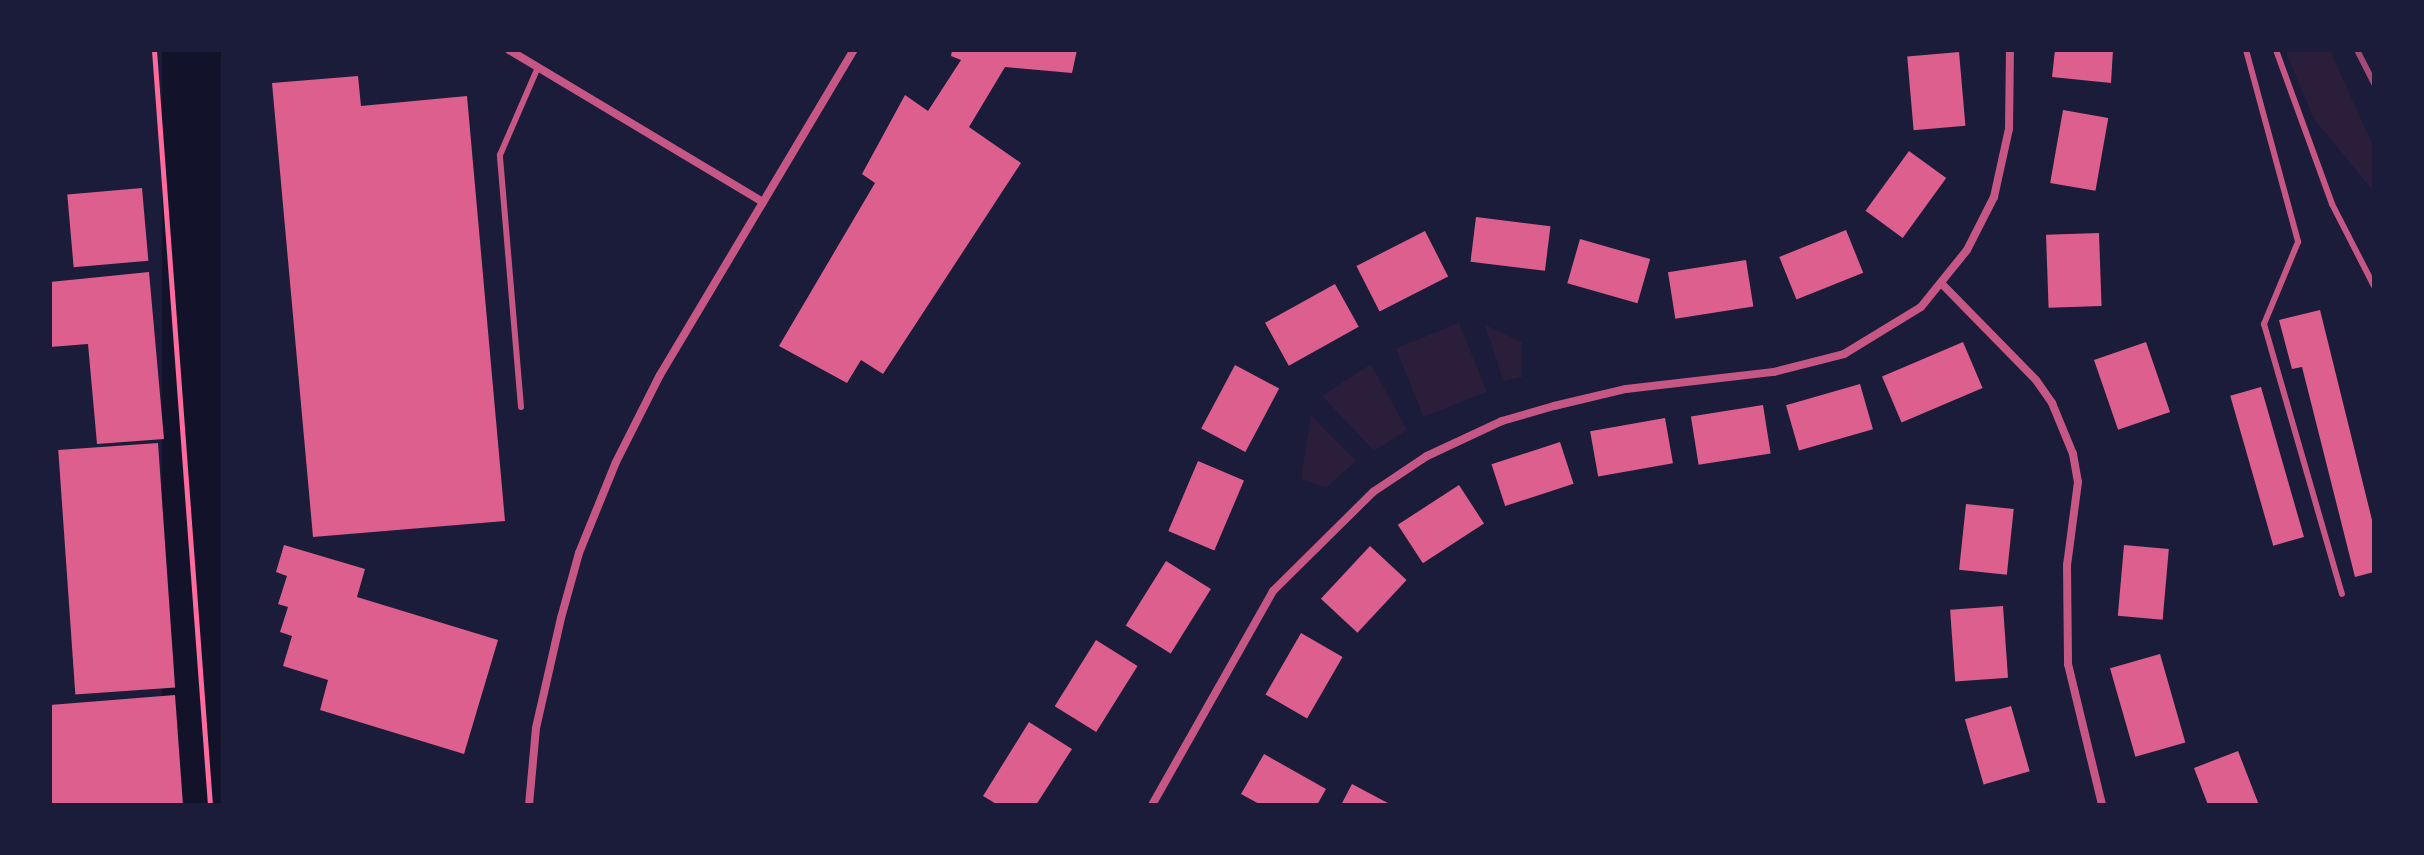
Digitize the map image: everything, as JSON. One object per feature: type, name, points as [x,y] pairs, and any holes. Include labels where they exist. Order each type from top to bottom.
[{"type":"street","points":[[509,50],[763,202]]},
{"type":"street","points":[[529,805],[536,728],[579,553],[616,462],[660,375],[854,50]]},
{"type":"street","points":[[1152,805],[1273,591],[1327,533],[1384,484],[1469,436],[1554,406],[1626,389],[1774,372],[1844,354],[1900,323],[1942,284],[1981,225],[2003,165],[2010,50]]},
{"type":"street","points":[[1942,284],[2036,380],[2052,403],[2073,454],[2078,482],[2067,565],[2068,664],[2102,805]]},
{"type":"lane","points":[[2246,50],[2298,242],[2264,324],[2342,594]]},
{"type":"lane","points":[[2276,50],[2332,204],[2374,286]]},
{"type":"lane","points":[[521,407],[500,155],[538,67]]},
{"type":"path","points":[[154,50],[210,805]]},
{"type":"shaded area","points":[[162,50],[221,50],[221,805],[162,805]]},
{"type":"shaded area","points":[[2285,50],[2330,50],[2374,148],[2374,192],[2314,119]]},
{"type":"shaded area","points":[[1459,323],[1487,392],[1424,417],[1396,348]]},
{"type":"shaded area","points":[[1485,325],[1522,342],[1522,377],[1503,381]]},
{"type":"shaded area","points":[[1371,364],[1407,430],[1374,451],[1322,396]]},
{"type":"shaded area","points":[[1311,415],[1356,461],[1326,488],[1301,479]]},
{"type":"building","points":[[952,50],[1077,50],[1072,73],[1005,67],[969,127],[1021,163],[883,374],[861,360],[847,383],[779,346],[875,183],[862,174],[905,95],[928,111],[961,60],[951,56]]},
{"type":"building","points":[[2055,50],[2113,50],[2111,83],[2052,77]]},
{"type":"building","points":[[1959,52],[1965,126],[1914,130],[1907,57]]},
{"type":"building","points":[[358,76],[361,106],[467,96],[505,521],[313,537],[272,83]]},
{"type":"building","points":[[2063,110],[2108,118],[2095,191],[2050,183]]},
{"type":"building","points":[[1909,151],[1946,178],[1903,238],[1866,211]]},
{"type":"building","points":[[142,188],[148,261],[74,267],[67,195]]},
{"type":"building","points":[[1476,217],[1550,226],[1545,271],[1471,262]]},
{"type":"building","points":[[1846,230],[1863,273],[1796,300],[1779,257]]},
{"type":"building","points":[[1425,231],[1448,276],[1380,311],[1356,266]]},
{"type":"building","points":[[2099,233],[2102,306],[2049,308],[2046,235]]},
{"type":"building","points":[[1580,239],[1650,259],[1637,303],[1567,283]]},
{"type":"building","points":[[1746,260],[1753,306],[1675,319],[1668,272]]},
{"type":"building","points":[[149,272],[164,439],[97,444],[88,344],[50,347],[50,282]]},
{"type":"building","points":[[1335,284],[1359,327],[1289,366],[1265,323]]},
{"type":"building","points":[[2320,310],[2374,528],[2374,572],[2355,577],[2302,367],[2292,369],[2279,320]]},
{"type":"building","points":[[1963,342],[1983,388],[1902,422],[1882,376]]},
{"type":"building","points":[[2146,342],[2170,412],[2118,430],[2094,360]]},
{"type":"building","points":[[1235,365],[1279,388],[1245,452],[1201,429]]},
{"type":"building","points":[[1860,384],[1873,429],[1799,450],[1786,405]]},
{"type":"building","points":[[2261,387],[2304,537],[2273,546],[2230,396]]},
{"type":"building","points":[[1763,405],[1771,453],[1699,465],[1691,416]]},
{"type":"building","points":[[1665,418],[1673,463],[1598,476],[1590,431]]},
{"type":"building","points":[[1560,442],[1574,484],[1505,506],[1492,464]]},
{"type":"building","points":[[158,443],[175,687],[75,694],[58,450]]},
{"type":"building","points":[[1198,461],[1244,481],[1214,550],[1168,531]]},
{"type":"building","points":[[1459,485],[1484,524],[1423,563],[1398,525]]},
{"type":"building","points":[[1966,504],[2014,509],[2007,575],[1959,570]]},
{"type":"building","points":[[284,545],[365,569],[357,597],[498,640],[464,754],[320,710],[328,680],[283,666],[292,636],[280,632],[288,607],[278,604],[287,576],[276,572]]},
{"type":"building","points":[[2124,545],[2169,549],[2163,620],[2118,616]]},
{"type":"building","points":[[1370,546],[1407,580],[1357,633],[1321,599]]},
{"type":"building","points":[[1166,561],[1211,589],[1171,654],[1126,625]]},
{"type":"building","points":[[2003,606],[2008,678],[1955,682],[1950,610]]},
{"type":"building","points":[[1301,633],[1343,657],[1307,718],[1266,694]]},
{"type":"building","points":[[1096,640],[1138,666],[1096,732],[1055,706]]},
{"type":"building","points":[[2160,654],[2185,742],[2135,757],[2110,668]]},
{"type":"building","points":[[175,695],[183,805],[50,805],[50,705]]},
{"type":"building","points":[[2011,706],[2030,771],[1984,785],[1965,719]]},
{"type":"building","points":[[1029,722],[1072,749],[1036,805],[998,805],[983,796]]},
{"type":"building","points":[[2238,751],[2259,805],[2208,805],[2194,768]]},
{"type":"building","points":[[1264,754],[1326,789],[1317,805],[1261,805],[1241,794]]},
{"type":"building","points":[[1352,784],[1384,801],[1392,805],[1341,805]]},
{"type":"railway","points":[[2357,50],[2374,84]]}]
